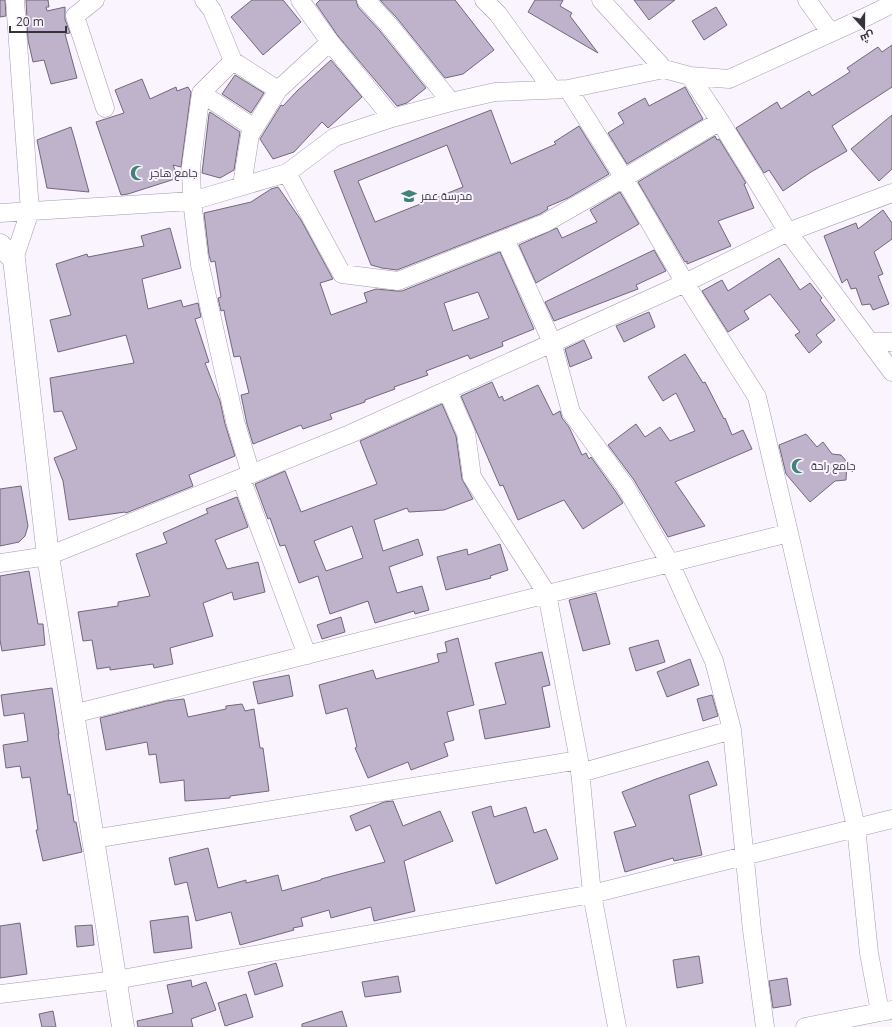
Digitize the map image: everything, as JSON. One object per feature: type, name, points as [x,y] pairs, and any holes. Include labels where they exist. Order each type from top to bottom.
[{"type":"street","points":[[15,0],[30,212],[7,252],[48,556],[123,1027]]},
{"type":"street","points":[[94,0],[75,16],[105,108]]},
{"type":"street","points":[[204,0],[212,10],[233,61],[278,90]]},
{"type":"street","points":[[300,0],[330,42],[392,118]]},
{"type":"street","points":[[366,0],[388,24],[451,102]]},
{"type":"street","points":[[484,0],[498,14],[560,89],[624,178],[685,283],[757,397],[856,827],[869,953],[886,1011],[805,1027]]},
{"type":"street","points":[[601,0],[664,69]]},
{"type":"street","points":[[807,0],[830,32]]},
{"type":"street","points":[[0,213],[192,202],[242,185],[287,173],[335,138],[392,118],[495,92],[560,89],[664,69],[690,76],[729,79],[892,4]]},
{"type":"street","points":[[242,185],[250,135],[254,128],[278,90],[330,42]]},
{"type":"street","points":[[233,61],[201,94],[191,166],[192,202],[200,265],[246,476],[307,655]]},
{"type":"street","points":[[690,76],[720,121],[788,232],[892,372]]},
{"type":"street","points":[[201,94],[254,128]]},
{"type":"street","points":[[287,173],[342,274],[398,281],[545,223],[720,121]]},
{"type":"street","points":[[0,564],[48,556],[350,434],[685,283],[788,232],[892,193]]},
{"type":"street","points":[[505,239],[552,342],[571,412],[625,486],[670,564],[714,661],[732,730],[744,856],[765,1027]]},
{"type":"street","points":[[870,342],[892,342]]},
{"type":"street","points":[[447,390],[466,433],[472,477],[547,594],[579,766],[592,894],[617,1027]]},
{"type":"street","points":[[73,714],[789,533]]},
{"type":"street","points":[[93,839],[579,766],[732,730]]},
{"type":"street","points":[[0,994],[116,980],[592,894],[892,819]]},
{"type":"building","points":[[0,0],[5,0],[6,16],[0,17]]},
{"type":"building","points":[[26,0],[48,0],[49,7],[46,7],[47,11],[65,7],[65,19],[70,33],[65,34],[77,78],[51,84],[44,60],[33,62],[28,40]]},
{"type":"building","points":[[252,0],[283,0],[301,22],[263,55],[231,17]]},
{"type":"building","points":[[320,0],[356,0],[358,7],[380,31],[426,88],[407,103],[397,106],[338,36],[316,4]]},
{"type":"building","points":[[380,0],[455,0],[494,50],[463,74],[445,78],[396,17]]},
{"type":"building","points":[[535,0],[563,0],[560,6],[572,13],[570,16],[598,53],[528,12]]},
{"type":"building","points":[[634,0],[675,0],[649,20]]},
{"type":"building","points":[[716,7],[727,25],[704,40],[692,21]]},
{"type":"building","points":[[892,45],[892,87],[832,126],[847,151],[811,172],[783,191],[769,170],[764,173],[736,128],[777,102],[781,109],[809,91],[812,96],[850,72],[847,68],[878,47],[882,52]]},
{"type":"building","points":[[331,60],[362,97],[328,128],[322,122],[294,152],[273,159],[260,139],[281,105],[283,106]]},
{"type":"building","points":[[235,75],[264,93],[251,113],[222,94]]},
{"type":"building","points":[[142,79],[150,99],[176,87],[177,91],[188,87],[191,92],[181,167],[173,165],[178,178],[121,195],[96,122],[124,113],[115,90]]},
{"type":"building","points":[[685,87],[703,119],[627,164],[608,133],[624,123],[618,113],[645,98],[649,106]]},
{"type":"building","points":[[491,110],[511,164],[556,144],[554,142],[579,126],[609,174],[568,198],[547,207],[548,209],[540,214],[397,270],[371,265],[334,171]],"holes":[[[447,145],[463,187],[375,222],[358,181]]]},
{"type":"building","points":[[210,112],[240,132],[234,170],[220,178],[202,173]]},
{"type":"building","points":[[892,115],[892,169],[879,181],[851,149]]},
{"type":"building","points":[[71,127],[89,192],[47,188],[37,140]]},
{"type":"building","points":[[715,136],[717,140],[719,139],[746,183],[744,184],[754,208],[718,221],[731,246],[687,264],[687,261],[685,262],[638,182]]},
{"type":"building","points":[[278,187],[301,220],[333,279],[320,283],[331,315],[367,302],[364,293],[376,289],[402,291],[500,252],[534,329],[502,342],[503,346],[470,359],[468,355],[426,371],[428,375],[394,387],[395,389],[365,400],[365,402],[330,414],[332,419],[303,429],[301,425],[253,444],[241,395],[249,393],[240,356],[234,357],[224,310],[221,311],[218,298],[221,297],[215,261],[211,262],[209,255],[204,213],[251,202],[271,189]],"holes":[[[478,292],[489,318],[453,331],[444,303]]]},
{"type":"building","points":[[620,192],[639,224],[536,283],[519,245],[557,228],[562,238],[597,222],[590,210]]},
{"type":"building","points":[[883,210],[892,223],[892,239],[874,252],[883,274],[878,276],[889,304],[873,310],[870,304],[862,305],[856,288],[851,289],[847,279],[842,283],[824,236],[856,223],[858,229]]},
{"type":"building","points":[[170,228],[181,268],[142,279],[148,309],[181,300],[183,307],[198,303],[201,317],[195,319],[209,362],[205,363],[220,401],[225,424],[235,456],[189,475],[193,486],[126,513],[69,520],[63,481],[54,458],[77,449],[62,411],[54,412],[50,378],[134,363],[126,335],[58,352],[50,320],[71,315],[56,264],[87,254],[88,257],[144,246],[141,236]]},
{"type":"building","points":[[654,250],[666,271],[636,285],[638,289],[554,321],[545,302]]},
{"type":"building","points":[[779,258],[800,290],[810,283],[822,298],[820,300],[835,320],[816,335],[822,342],[809,353],[795,335],[800,332],[770,294],[744,311],[749,319],[728,332],[702,291],[722,280],[728,291]]},
{"type":"building","points":[[649,312],[655,327],[624,342],[616,326]]},
{"type":"building","points":[[584,340],[592,358],[570,367],[565,349]]},
{"type":"building","points":[[685,354],[703,383],[705,382],[724,419],[725,418],[732,435],[743,430],[752,449],[675,482],[705,526],[668,537],[634,480],[608,445],[636,424],[645,437],[660,427],[670,441],[695,431],[676,393],[663,401],[648,377]]},
{"type":"building","points":[[492,382],[499,398],[502,396],[504,401],[538,385],[553,415],[560,411],[562,418],[569,427],[582,455],[586,453],[589,459],[591,457],[623,503],[583,529],[564,500],[518,520],[503,485],[500,486],[461,396]]},
{"type":"building","points":[[442,404],[456,436],[462,479],[473,499],[444,510],[409,512],[407,508],[374,520],[383,551],[418,539],[423,555],[389,567],[397,593],[422,586],[429,610],[415,614],[414,611],[375,623],[368,601],[330,614],[318,576],[299,583],[285,545],[280,546],[255,484],[285,471],[301,512],[377,484],[360,441]],"holes":[[[352,526],[363,558],[326,571],[314,541]]]},
{"type":"building","points":[[806,434],[817,447],[823,442],[832,454],[841,455],[847,462],[846,480],[835,481],[810,502],[786,474],[779,445]]},
{"type":"building","points":[[21,486],[28,526],[25,536],[19,542],[0,546],[0,489]]},
{"type":"building","points":[[237,497],[248,527],[215,540],[227,569],[258,562],[265,592],[234,600],[232,592],[203,603],[213,636],[170,648],[173,664],[154,668],[153,664],[110,670],[110,667],[97,669],[92,640],[83,641],[78,612],[118,606],[118,602],[150,596],[136,554],[167,543],[163,533],[208,513],[206,509]]},
{"type":"building","points":[[500,544],[508,570],[490,576],[491,578],[446,590],[437,557],[467,549],[468,555]]},
{"type":"building","points":[[29,571],[38,624],[43,624],[45,645],[2,651],[0,640],[0,576]]},
{"type":"building","points":[[596,593],[610,644],[583,651],[569,600]]},
{"type":"building","points":[[341,617],[345,632],[322,639],[317,625]]},
{"type":"building","points":[[458,638],[474,705],[447,712],[454,740],[444,743],[448,756],[411,770],[408,762],[368,778],[355,748],[357,747],[347,708],[326,714],[319,685],[373,670],[376,679],[439,662],[437,654],[447,652],[445,642]]},
{"type":"building","points":[[658,640],[665,662],[636,671],[629,648]]},
{"type":"building","points":[[542,652],[550,685],[542,687],[550,727],[485,739],[479,710],[506,704],[495,663]]},
{"type":"building","points":[[690,659],[699,685],[667,697],[657,672]]},
{"type":"building","points":[[289,675],[293,696],[258,704],[253,682]]},
{"type":"building","points":[[52,688],[68,795],[70,794],[74,822],[76,822],[82,852],[43,861],[36,830],[38,830],[30,777],[22,778],[20,766],[6,768],[3,745],[28,741],[24,713],[4,716],[1,695]]},
{"type":"building","points":[[712,695],[718,716],[703,721],[697,699]]},
{"type":"building","points":[[184,699],[188,717],[226,709],[226,706],[242,704],[245,711],[254,709],[260,748],[263,748],[269,791],[230,796],[230,798],[185,801],[184,780],[160,783],[156,754],[149,755],[147,742],[106,750],[100,718],[166,701]]},
{"type":"building","points":[[708,761],[717,785],[689,795],[702,855],[674,861],[673,858],[625,872],[614,832],[636,826],[622,792]]},
{"type":"building","points":[[393,801],[403,826],[440,811],[453,841],[404,861],[415,911],[374,921],[371,907],[331,918],[329,910],[301,918],[303,926],[293,928],[294,930],[240,945],[231,912],[196,921],[187,882],[175,885],[169,858],[208,848],[218,888],[246,880],[246,883],[278,875],[282,891],[385,862],[370,825],[356,831],[350,816],[384,802]]},
{"type":"building","points":[[491,806],[494,817],[526,807],[534,833],[546,829],[558,859],[496,884],[472,812]]},
{"type":"building","points":[[188,916],[192,948],[154,953],[150,921]]},
{"type":"building","points":[[20,923],[27,974],[0,978],[0,926]]},
{"type":"building","points":[[92,925],[94,945],[77,947],[75,926]]},
{"type":"building","points":[[699,956],[703,983],[677,988],[673,960]]},
{"type":"building","points":[[276,963],[283,986],[255,995],[248,972]]},
{"type":"building","points":[[398,976],[401,992],[365,997],[362,982]]},
{"type":"building","points":[[787,978],[791,1005],[773,1008],[769,981]]},
{"type":"building","points":[[191,980],[192,987],[206,982],[216,1010],[191,1019],[193,1027],[138,1027],[137,1021],[173,1013],[167,985]]},
{"type":"building","points":[[246,994],[253,1017],[225,1026],[218,1003]]},
{"type":"building","points":[[53,1011],[56,1027],[42,1027],[39,1014]]},
{"type":"building","points":[[342,1011],[347,1027],[302,1027],[302,1024]]},
{"type":"place","name":"جامع هاجر","points":[[138,173]]},
{"type":"place","name":"مدرسة عمر","points":[[409,196]]},
{"type":"place","name":"جامع راحة","points":[[799,466]]}]
